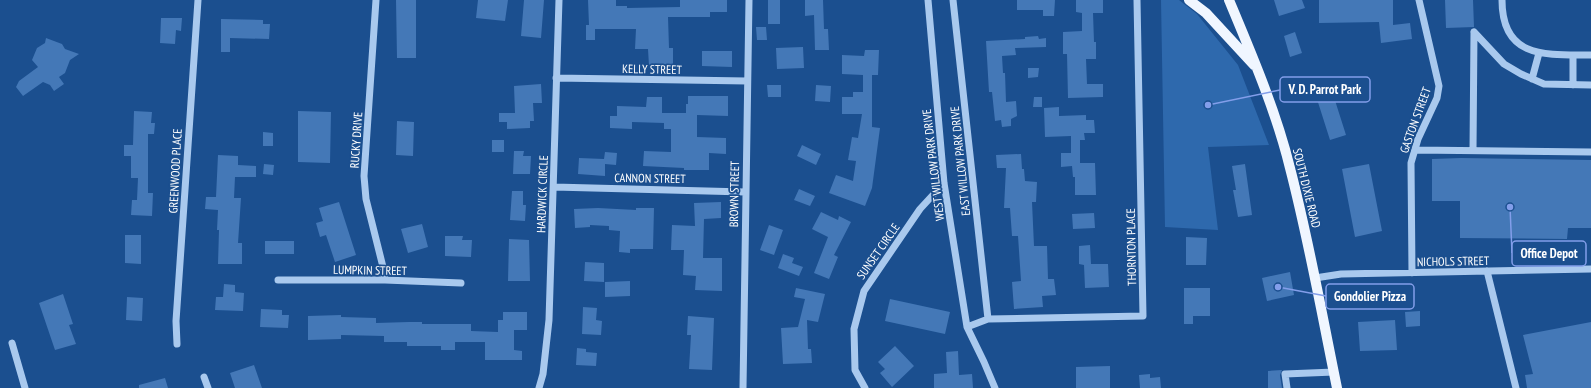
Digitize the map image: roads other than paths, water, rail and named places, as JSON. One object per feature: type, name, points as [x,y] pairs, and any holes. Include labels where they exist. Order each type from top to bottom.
[{"type":"main road","points":[[1189,0],[1206,13],[1258,69]]},
{"type":"main road","name":"SOUTH DIXIE ROAD","points":[[1229,0],[1258,69],[1290,167],[1315,278],[1337,388]]},
{"type":"street","name":"GREENWOOD PLACE","points":[[177,344],[176,321],[198,0]]},
{"type":"street","name":"RUCKY DRIVE","points":[[376,0],[364,176],[366,199],[385,280]]},
{"type":"street","name":"HARDWICK CIRCLE","points":[[539,388],[543,374],[549,320],[559,0]]},
{"type":"street","name":"BROWN STREET","points":[[742,388],[749,0]]},
{"type":"street","name":"WEST WILLOW PARK DRIVE","points":[[928,0],[944,183],[967,328]]},
{"type":"street","name":"EAST WILLOW PARK DRIVE","points":[[953,0],[988,319]]},
{"type":"street","name":"THORNTON PLACE","points":[[967,328],[988,319],[1143,316],[1137,0]]},
{"type":"street","name":"GASTON STREET","points":[[1412,273],[1412,163],[1414,150],[1437,98],[1439,86],[1420,0]]},
{"type":"street","points":[[1502,0],[1504,20],[1509,32],[1516,42],[1526,49],[1539,53],[1591,55]]},
{"type":"street","points":[[1473,150],[1474,32],[1504,64],[1520,74],[1544,84],[1591,85]]},
{"type":"street","points":[[1532,79],[1539,53]]},
{"type":"street","points":[[1572,55],[1573,85]]},
{"type":"street","name":"KELLY STREET","points":[[556,78],[747,82]]},
{"type":"street","points":[[1414,150],[1591,152]]},
{"type":"street","name":"SUNSET CIRCLE","points":[[864,388],[855,370],[854,329],[864,291],[920,209],[944,183]]},
{"type":"street","name":"CANNON STREET","points":[[554,187],[745,192]]},
{"type":"street","name":"NICHOLS STREET","points":[[1315,278],[1341,274],[1591,269]]},
{"type":"street","points":[[1487,271],[1516,388]]},
{"type":"street","name":"LUMPKIN STREET","points":[[278,280],[385,280],[461,283]]},
{"type":"street","points":[[967,328],[995,388]]},
{"type":"street","points":[[12,343],[25,388]]},
{"type":"street","points":[[1287,388],[1285,374],[1334,372]]},
{"type":"street","points":[[204,377],[208,388]]},
{"type":"place","name":"V. D. Parrot Park","points":[[1208,105]]},
{"type":"place","name":"Office Depot","points":[[1510,207]]},
{"type":"place","name":"Gondolier Pizza","points":[[1278,287]]}]
